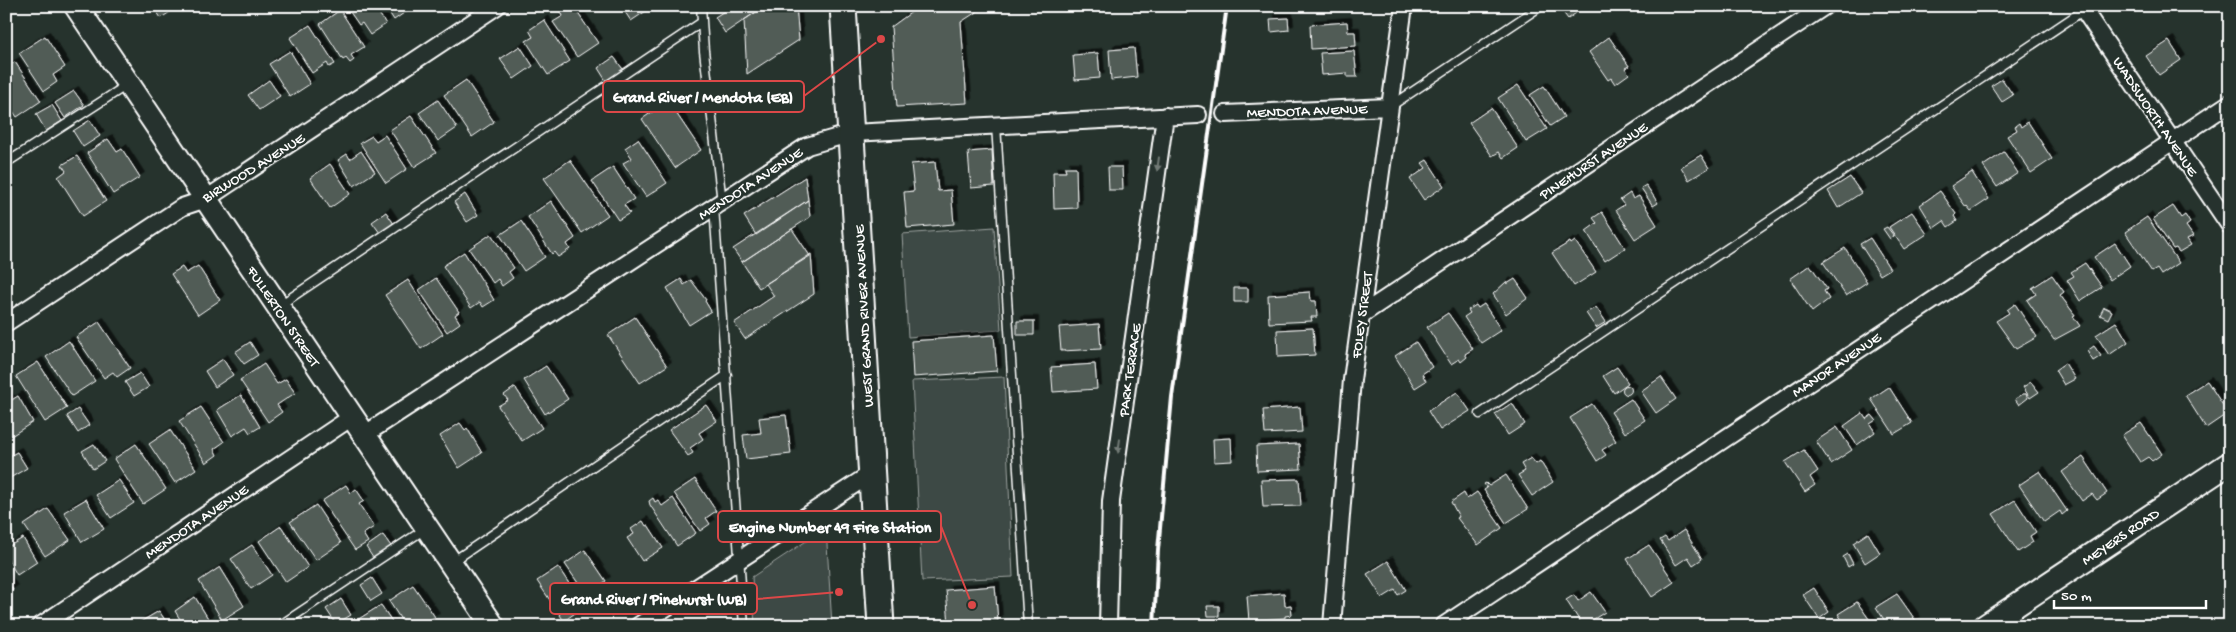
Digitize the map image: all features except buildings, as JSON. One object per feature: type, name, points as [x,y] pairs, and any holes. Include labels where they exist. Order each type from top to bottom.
[{"type":"main road","name":"WEST GRAND RIVER AVENUE","points":[[843,6],[881,626]]},
{"type":"street","name":"FULLERTON STREET","points":[[76,6],[493,626]]},
{"type":"street","name":"BIRWOOD AVENUE","points":[[6,323],[182,207],[206,199],[497,6]]},
{"type":"street","name":"FOLEY STREET","points":[[1332,626],[1352,380],[1404,6]]},
{"type":"street","name":"PINEHURST AVENUE","points":[[1361,315],[1825,6]]},
{"type":"street","name":"WADSWORTH AVENUE","points":[[2083,8],[2230,226]]},
{"type":"street","name":"MANOR AVENUE","points":[[1442,626],[2230,103]]},
{"type":"street","name":"MENDOTA AVENUE","points":[[1225,114],[1389,107]]},
{"type":"street","name":"MENDOTA AVENUE","points":[[40,626],[358,426],[718,204],[807,146],[852,133],[1198,115]]},
{"type":"street","name":"PARK TERRACE","points":[[1108,626],[1111,501],[1165,116]]},
{"type":"street","name":"MEYERS ROAD","points":[[1985,626],[2230,463]]},
{"type":"street","points":[[638,626],[872,473]]},
{"type":"lane","points":[[701,6],[718,204],[727,375],[744,626]]},
{"type":"lane","points":[[1389,107],[1541,6]]},
{"type":"lane","points":[[1480,414],[2083,8]]},
{"type":"lane","points":[[278,307],[702,22]]},
{"type":"lane","points":[[6,163],[128,84]]},
{"type":"lane","points":[[996,125],[1028,626]]},
{"type":"lane","points":[[451,563],[727,375]]},
{"type":"lane","points":[[279,626],[427,528]]},
{"type":"shaded area","points":[[994,227],[1001,330],[908,337],[902,234]]},
{"type":"shaded area","points":[[1004,377],[1013,577],[922,581],[912,381]]},
{"type":"shaded area","points":[[826,528],[832,626],[755,626],[752,577]]},
{"type":"railway","points":[[1154,626],[1158,550],[1172,397],[1227,6]]},
{"type":"place","name":"Grand River / Mendota (EB)","points":[[881,39]]},
{"type":"place","name":"Grand River / Pinehurst (WB)","points":[[839,592]]},
{"type":"place","name":"Engine Number 49 Fire Station","points":[[972,605]]}]
